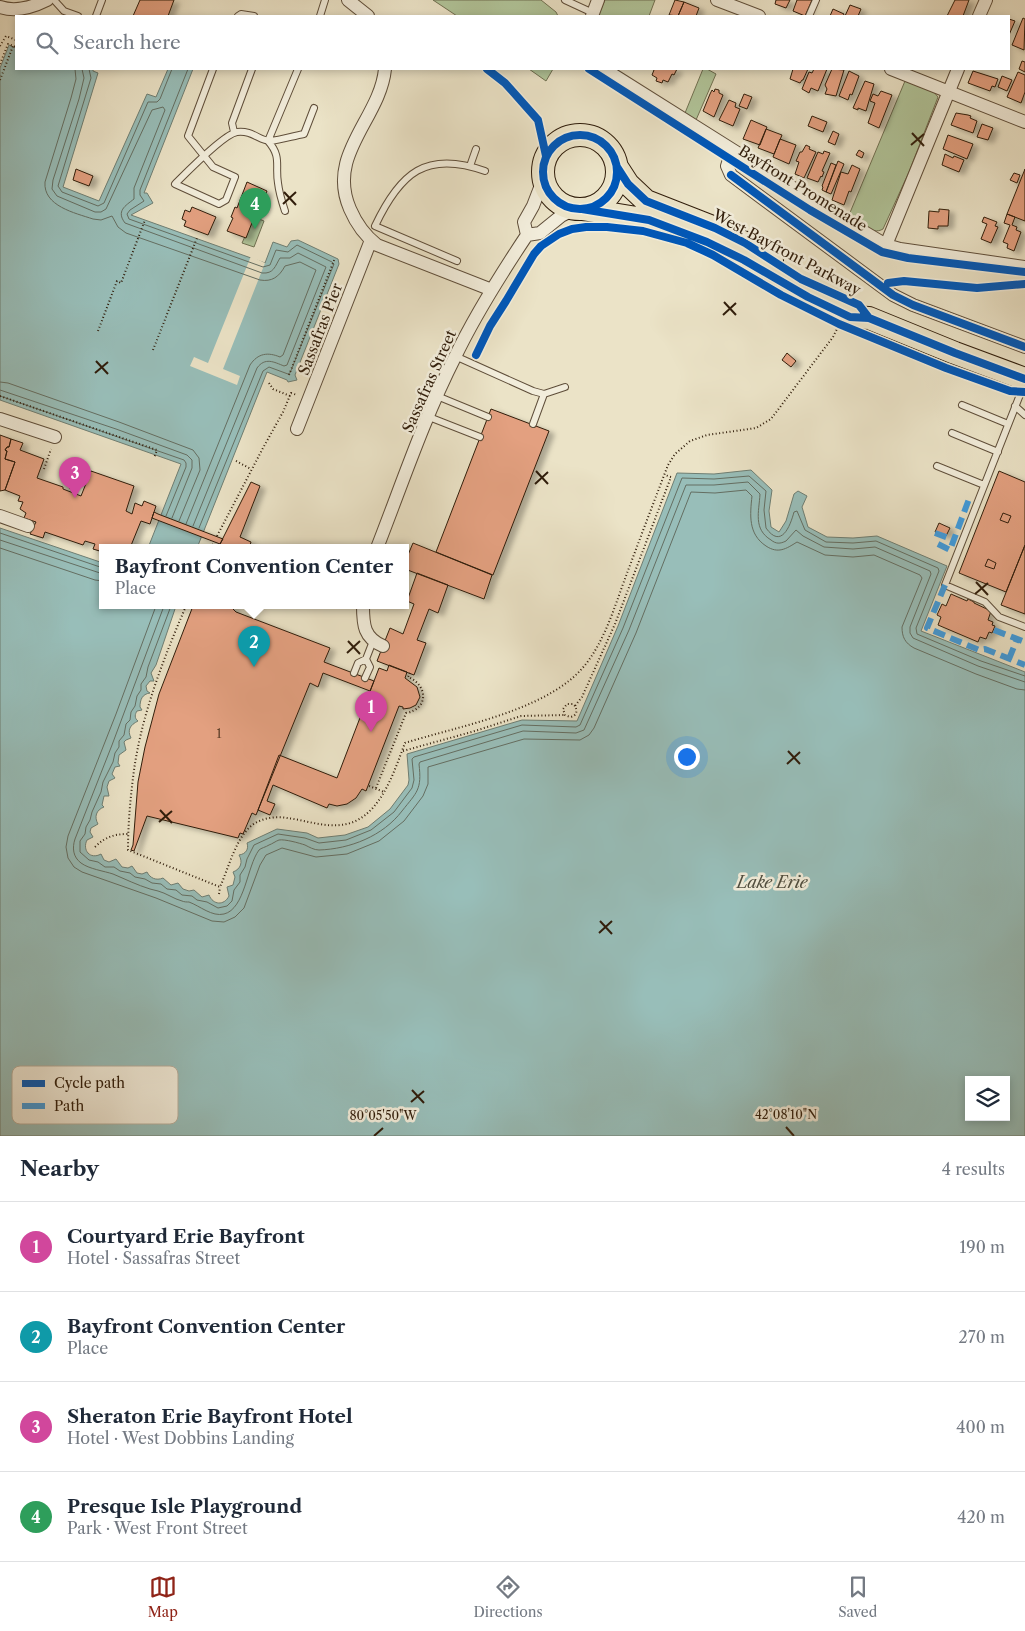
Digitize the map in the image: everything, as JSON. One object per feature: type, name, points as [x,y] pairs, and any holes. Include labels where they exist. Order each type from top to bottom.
[{"type":"highway","points":[[573,135],[593,136],[602,141],[612,153],[617,167],[614,187],[601,202],[592,207],[579,209],[562,204],[553,198],[543,180],[543,165],[548,151],[555,143],[573,135]]},
{"type":"highway","name":"West Bayfront Parkway","points":[[617,167],[628,184],[646,200],[715,228],[745,243],[802,279],[859,305],[869,318]]},
{"type":"highway","name":"West Bayfront Parkway","points":[[579,209],[650,220],[707,242],[744,260],[808,297],[850,317],[869,318],[1025,380]]},
{"type":"street","points":[[0,7],[22,8],[48,0]]},
{"type":"street","points":[[348,0],[367,15]]},
{"type":"street","points":[[593,14],[598,0]]},
{"type":"street","points":[[717,0],[756,15]]},
{"type":"street","points":[[979,15],[986,0]]},
{"type":"street","points":[[385,70],[375,100],[356,135],[346,163],[345,191],[355,219],[371,240],[385,249],[492,290]]},
{"type":"street","points":[[606,70],[886,245],[900,249],[1025,267]]},
{"type":"street","points":[[893,70],[1025,122]]},
{"type":"street","points":[[886,245],[958,70]]},
{"type":"street","points":[[732,150],[727,166],[731,175],[893,295],[920,308],[1025,347]]},
{"type":"street","name":"Sassafras Street","points":[[379,544],[437,396],[455,356],[492,290],[527,235],[524,222],[533,206],[543,180]]},
{"type":"street","points":[[527,235],[540,233],[561,216],[579,209]]},
{"type":"street","name":"Sassafras Pier","points":[[298,429],[371,240]]},
{"type":"street","points":[[0,419],[54,442]]},
{"type":"street","points":[[0,516],[28,526]]},
{"type":"street","points":[[363,609],[364,626],[378,643]]},
{"type":"lane","points":[[54,0],[64,11],[75,15]]},
{"type":"lane","points":[[96,15],[102,0]]},
{"type":"lane","points":[[320,15],[325,0]]},
{"type":"lane","points":[[565,0],[593,14]]},
{"type":"lane","points":[[809,15],[816,0]]},
{"type":"lane","points":[[213,70],[188,136],[204,157],[214,167],[235,177],[226,200],[219,204],[174,184],[204,157],[234,132],[252,133],[268,141],[275,150],[278,160],[278,183],[285,211]]},
{"type":"lane","points":[[234,132],[232,123],[252,70]]},
{"type":"lane","points":[[268,141],[298,70]]},
{"type":"lane","points":[[268,141],[304,134],[314,108]]},
{"type":"lane","points":[[470,166],[476,149]]},
{"type":"lane","points":[[457,261],[375,226],[389,198],[402,181],[422,168],[446,162],[485,171]]},
{"type":"lane","points":[[455,356],[533,391],[544,394],[565,387]]},
{"type":"lane","points":[[1025,380],[946,585],[985,602],[999,617],[1025,628]]},
{"type":"lane","points":[[533,424],[544,394]]},
{"type":"lane","points":[[437,396],[488,417]]},
{"type":"lane","points":[[962,405],[1008,424]]},
{"type":"lane","points":[[1015,406],[1025,415]]},
{"type":"lane","points":[[429,417],[480,437]]},
{"type":"lane","points":[[952,433],[998,452]]},
{"type":"lane","points":[[937,466],[984,485]]},
{"type":"lane","points":[[354,673],[358,662],[366,659],[378,643]]},
{"type":"lane","points":[[365,678],[370,667],[366,659]]},
{"type":"path","points":[[0,46],[6,36],[15,40]]},
{"type":"path","points":[[0,64],[8,44],[15,46],[0,80]]},
{"type":"path","points":[[98,331],[117,281],[121,283],[145,220]]},
{"type":"path","points":[[153,350],[197,238]]},
{"type":"path","points":[[289,375],[335,258]]},
{"type":"path","points":[[830,320],[848,328]]},
{"type":"path","points":[[219,894],[220,887],[241,838],[252,826],[263,819],[279,817],[339,826],[349,824],[365,816],[377,803],[402,752],[404,743],[497,716],[530,703],[569,681],[590,659],[596,649],[641,538],[664,475],[675,454],[690,441],[708,435],[756,428],[771,419],[833,337],[839,324]]},
{"type":"path","points":[[269,383],[273,389],[290,396]]},
{"type":"path","points":[[216,536],[283,412],[291,393],[299,396]]},
{"type":"path","points":[[0,396],[157,450],[154,458]]},
{"type":"path","points":[[44,469],[54,442]]},
{"type":"path","points":[[70,489],[72,483],[64,479],[71,460]]},
{"type":"path","points":[[236,461],[251,469]]},
{"type":"path","points":[[575,706],[582,697],[624,602],[667,488],[670,477],[664,475]]},
{"type":"path","points":[[660,485],[667,488]]},
{"type":"path","points":[[658,490],[665,493]]},
{"type":"path","points":[[651,510],[657,512]]},
{"type":"path","points":[[642,533],[649,535]]},
{"type":"path","points":[[641,538],[647,540]]},
{"type":"path","points":[[632,560],[638,562]]},
{"type":"path","points":[[628,571],[634,573]]},
{"type":"path","points":[[621,588],[628,591]]},
{"type":"path","points":[[617,599],[624,602]]},
{"type":"path","points":[[185,609],[156,681],[139,746],[133,776],[128,850],[220,887]]},
{"type":"path","points":[[608,621],[615,624]]},
{"type":"path","points":[[606,627],[612,629]]},
{"type":"path","points":[[596,649],[602,652]]},
{"type":"path","points":[[376,788],[406,712],[415,711],[424,696],[422,687],[418,682],[408,677],[410,673]]},
{"type":"path","points":[[565,715],[563,709],[567,704],[575,706]]},
{"type":"path","points":[[402,752],[525,715],[565,715],[570,717],[576,715],[577,709],[575,706]]},
{"type":"path","points":[[497,716],[500,724]]},
{"type":"path","points":[[472,724],[475,731]]},
{"type":"path","points":[[450,730],[452,738]]},
{"type":"path","points":[[421,738],[424,746]]},
{"type":"path","points":[[369,786],[384,792]]},
{"type":"path","points":[[95,847],[111,835],[128,834]]},
{"type":"green space","points":[[433,0],[541,0],[558,15],[456,15]]},
{"type":"green space","points":[[605,0],[655,0],[649,15],[598,15]]},
{"type":"green space","points":[[530,70],[552,70],[546,81]]},
{"type":"green space","points":[[703,70],[709,70],[716,74],[696,120],[685,113]]},
{"type":"green space","points":[[905,81],[933,91],[938,97],[909,172],[883,229],[874,231],[849,215]]},
{"type":"green space","points":[[254,217],[264,221],[254,247],[242,243]]},
{"type":"water","points":[[9,45],[15,48],[15,70],[93,70],[98,73],[63,187],[99,201],[147,94],[156,97],[168,70],[193,70],[144,193],[147,193],[153,203],[131,215],[265,263],[273,242],[287,247],[291,241],[298,240],[338,259],[339,264],[295,375],[297,380],[288,382],[267,372],[199,544],[150,544],[181,464],[0,400],[0,68]]},
{"type":"water","name":"Lake Erie","points":[[751,470],[772,490],[769,511],[771,527],[779,532],[786,521],[794,494],[798,491],[807,496],[802,507],[808,527],[827,537],[853,538],[877,536],[947,566],[921,631],[1025,672],[1025,1136],[0,1136],[0,528],[99,562],[99,609],[175,609],[156,665],[151,673],[154,681],[150,681],[146,686],[147,691],[150,693],[143,696],[141,700],[140,707],[142,710],[137,711],[135,715],[138,721],[130,728],[131,738],[124,742],[126,750],[119,755],[118,763],[120,766],[115,767],[112,774],[115,778],[109,781],[107,787],[109,796],[104,796],[102,805],[104,807],[96,814],[98,824],[91,828],[90,832],[93,837],[87,840],[86,850],[93,856],[101,854],[104,860],[109,862],[116,859],[122,867],[128,868],[132,866],[137,873],[147,872],[156,879],[163,878],[171,885],[178,883],[183,889],[194,890],[202,897],[209,895],[213,901],[219,903],[222,903],[229,896],[227,887],[233,885],[235,877],[233,872],[240,865],[239,855],[246,851],[247,843],[277,829],[307,833],[318,838],[345,835],[368,827],[390,809],[408,785],[407,754],[522,720],[577,721],[618,626],[677,473],[714,474]]},
{"type":"pier","points":[[251,256],[265,263],[223,369],[240,376],[237,385],[190,366],[194,357],[208,363]]},
{"type":"building","points":[[140,0],[174,0],[168,15],[133,15]]},
{"type":"building","points":[[675,0],[684,2],[678,15],[669,15]]},
{"type":"building","points":[[776,0],[790,0],[786,8],[775,4]]},
{"type":"building","points":[[797,0],[812,0],[805,15],[793,11]]},
{"type":"building","points":[[955,0],[969,0],[963,15],[948,15]]},
{"type":"building","points":[[684,2],[699,8],[696,15],[678,15]]},
{"type":"building","points":[[850,5],[861,9],[858,15],[845,15]]},
{"type":"building","points":[[833,9],[844,14],[844,15],[830,15]]},
{"type":"building","points":[[1023,18],[1025,19],[1024,50],[1012,45]]},
{"type":"building","points":[[1010,19],[1015,21],[1010,33]]},
{"type":"building","points":[[1022,61],[1025,62],[1025,72],[1019,69]]},
{"type":"building","points":[[654,70],[676,70],[668,82],[663,80],[662,83],[656,81],[657,78],[652,75]]},
{"type":"building","points":[[793,70],[808,70],[800,83],[790,79]]},
{"type":"building","points":[[814,70],[827,70],[818,91],[811,88],[809,93],[802,89],[809,72],[812,73]]},
{"type":"building","points":[[832,70],[844,70],[836,96],[825,94],[827,89],[825,85]]},
{"type":"building","points":[[849,71],[859,76],[852,95],[850,94],[848,100],[839,96]]},
{"type":"building","points":[[973,71],[998,79],[995,87],[992,86],[990,91],[968,83]]},
{"type":"building","points":[[1018,72],[1025,75],[1025,92],[1021,103],[1007,97]]},
{"type":"building","points":[[1002,76],[1012,80],[1007,91],[998,87]]},
{"type":"building","points":[[865,81],[874,84],[866,111],[853,108]]},
{"type":"building","points":[[715,89],[719,90],[719,93],[723,95],[714,117],[703,111],[712,90],[714,92]]},
{"type":"building","points":[[881,91],[892,95],[879,128],[868,123],[875,103],[870,101],[873,94],[878,96]]},
{"type":"building","points":[[744,94],[752,97],[747,109],[739,106]]},
{"type":"building","points":[[729,100],[736,103],[735,107],[740,109],[733,126],[719,120]]},
{"type":"building","points":[[956,113],[971,116],[970,118],[977,121],[973,133],[951,125]]},
{"type":"building","points":[[812,116],[827,122],[823,132],[808,126]]},
{"type":"building","points":[[751,120],[767,127],[760,145],[743,139]]},
{"type":"building","points":[[982,124],[993,128],[988,140],[977,137]]},
{"type":"building","points":[[766,129],[782,135],[774,154],[758,148]]},
{"type":"building","points":[[833,131],[839,134],[835,145],[828,142]]},
{"type":"building","points":[[948,135],[973,144],[967,159],[943,149]]},
{"type":"building","points":[[780,139],[796,145],[789,164],[773,157]]},
{"type":"building","points":[[806,145],[810,147],[809,149],[816,152],[804,178],[795,174],[799,162],[796,161]]},
{"type":"building","points":[[859,150],[864,153],[862,158],[856,155]]},
{"type":"building","points":[[824,151],[830,153],[822,171],[824,172],[822,177],[818,182],[807,178],[818,152],[823,154]]},
{"type":"building","points":[[945,154],[964,160],[959,172],[942,165]]},
{"type":"building","points":[[838,161],[844,164],[831,194],[826,192]]},
{"type":"building","points":[[831,163],[836,165],[826,192],[822,190],[822,186]]},
{"type":"building","points":[[852,165],[860,169],[844,205],[832,200],[841,172],[848,174]]},
{"type":"building","points":[[76,169],[93,176],[89,186],[73,180]]},
{"type":"building","points":[[1025,169],[1025,221],[1007,214]]},
{"type":"building","points":[[1014,173],[1020,175],[1017,183],[1010,180]]},
{"type":"building","points":[[247,182],[267,191],[246,238],[227,231],[233,218],[231,217],[235,207],[237,208]]},
{"type":"building","points":[[192,207],[216,217],[208,235],[184,226],[186,221],[182,219],[185,210],[190,212]]},
{"type":"building","points":[[939,209],[949,210],[948,226],[938,226],[938,229],[928,228],[929,211],[939,212]]},
{"type":"building","points":[[1007,214],[1015,217],[1012,225],[1021,232],[1014,251],[1007,248],[1008,244],[1003,242],[1010,225],[1004,223]]},
{"type":"building","points":[[984,217],[997,222],[995,226],[998,227],[991,243],[981,239],[987,224],[982,222]]},
{"type":"building","points":[[787,353],[796,361],[791,367],[782,360]]},
{"type":"building","points":[[491,409],[549,431],[493,575],[436,552]]},
{"type":"building","points":[[0,435],[11,439],[9,447],[5,450],[7,451],[5,459],[15,462],[5,490],[0,491]]},
{"type":"building","points":[[11,439],[23,443],[20,450],[44,459],[37,478],[63,487],[63,489],[81,496],[91,471],[134,486],[126,511],[132,514],[135,503],[142,506],[144,501],[156,506],[150,524],[141,521],[132,544],[99,544],[99,551],[93,549],[95,544],[85,541],[83,545],[45,532],[43,538],[30,534],[36,522],[24,518],[26,513],[20,509],[23,502],[18,501],[20,496],[5,490],[15,462],[5,459],[7,451],[5,450],[9,447]]},
{"type":"building","points":[[999,471],[1025,482],[1025,545],[1006,592],[959,573]]},
{"type":"building","points":[[251,482],[260,486],[240,537],[251,542],[250,544],[220,544]]},
{"type":"building","points":[[154,512],[223,539],[220,544],[152,518]]},
{"type":"building","points":[[1003,513],[1011,516],[1008,523],[1000,520]]},
{"type":"building","points":[[939,523],[950,528],[946,536],[935,532]]},
{"type":"building","points":[[413,543],[492,575],[484,599],[409,571],[409,552]]},
{"type":"building","points":[[1025,545],[1025,614],[1001,605]]},
{"type":"building","points":[[988,559],[996,563],[994,569],[985,566]]},
{"type":"building","points":[[417,573],[448,585],[438,613],[429,609],[417,640],[426,643],[414,675],[377,661],[390,628],[403,634],[414,604],[409,602],[409,595]]},
{"type":"building","points":[[951,594],[967,601],[968,599],[991,611],[988,620],[993,622],[992,625],[995,626],[992,633],[989,632],[986,639],[980,637],[978,642],[938,625],[941,617],[937,615],[942,604],[946,606]]},
{"type":"building","points":[[192,609],[233,609],[236,612],[330,648],[324,662],[374,681],[370,691],[323,673],[318,687],[310,683],[256,815],[252,813],[243,834],[240,833],[238,838],[147,816],[134,851],[131,850],[138,782],[159,694]]},
{"type":"building","points":[[389,665],[407,672],[405,678],[417,687],[420,697],[416,705],[410,708],[403,709],[403,707],[399,706],[366,791],[362,789],[356,798],[347,804],[337,806],[329,804],[327,808],[273,785],[267,801],[275,804],[270,815],[258,810],[279,755],[337,778],[379,668],[387,671]]},
{"type":"marked path","points":[[938,544],[950,550],[969,499]]},
{"type":"marked path","points":[[935,533],[954,540]]},
{"type":"marked path","points":[[945,585],[927,628],[979,650],[985,649],[1025,665]]},
{"type":"marked path","points":[[994,630],[1025,642]]},
{"type":"marked path","points":[[1009,659],[1017,639]]},
{"type":"cycle path","points":[[488,70],[505,83],[538,120],[546,156]]},
{"type":"cycle path","name":"Bayfront Promenade","points":[[591,70],[810,210],[882,252],[908,258],[1025,272]]},
{"type":"cycle path","points":[[580,135],[601,141],[611,151],[617,172],[611,193],[601,203],[580,209],[559,203],[549,193],[543,172],[549,151],[559,141],[580,135]]},
{"type":"cycle path","points":[[617,167],[628,184],[646,201],[715,228],[745,243],[801,279],[859,305],[869,318]]},
{"type":"cycle path","points":[[731,175],[893,295],[913,305],[1025,347]]},
{"type":"cycle path","points":[[582,209],[649,220],[707,242],[744,260],[808,297],[850,317],[869,318],[1025,379]]},
{"type":"cycle path","points":[[476,355],[490,326],[534,254],[541,246],[559,234],[572,229],[607,227],[643,231],[687,243],[713,255],[781,295],[839,324],[946,368],[1010,391],[1025,392]]},
{"type":"cycle path","points":[[888,283],[904,281],[977,288],[1025,284]]},
{"type":"place","name":"Presque Isle Playground","points":[[255,229]]},
{"type":"place","name":"Sheraton Erie Bayfront Hotel","points":[[75,498]]},
{"type":"place","name":"Bayfront Convention Center","points":[[254,667]]},
{"type":"place","name":"Courtyard Erie Bayfront","points":[[371,732]]}]
